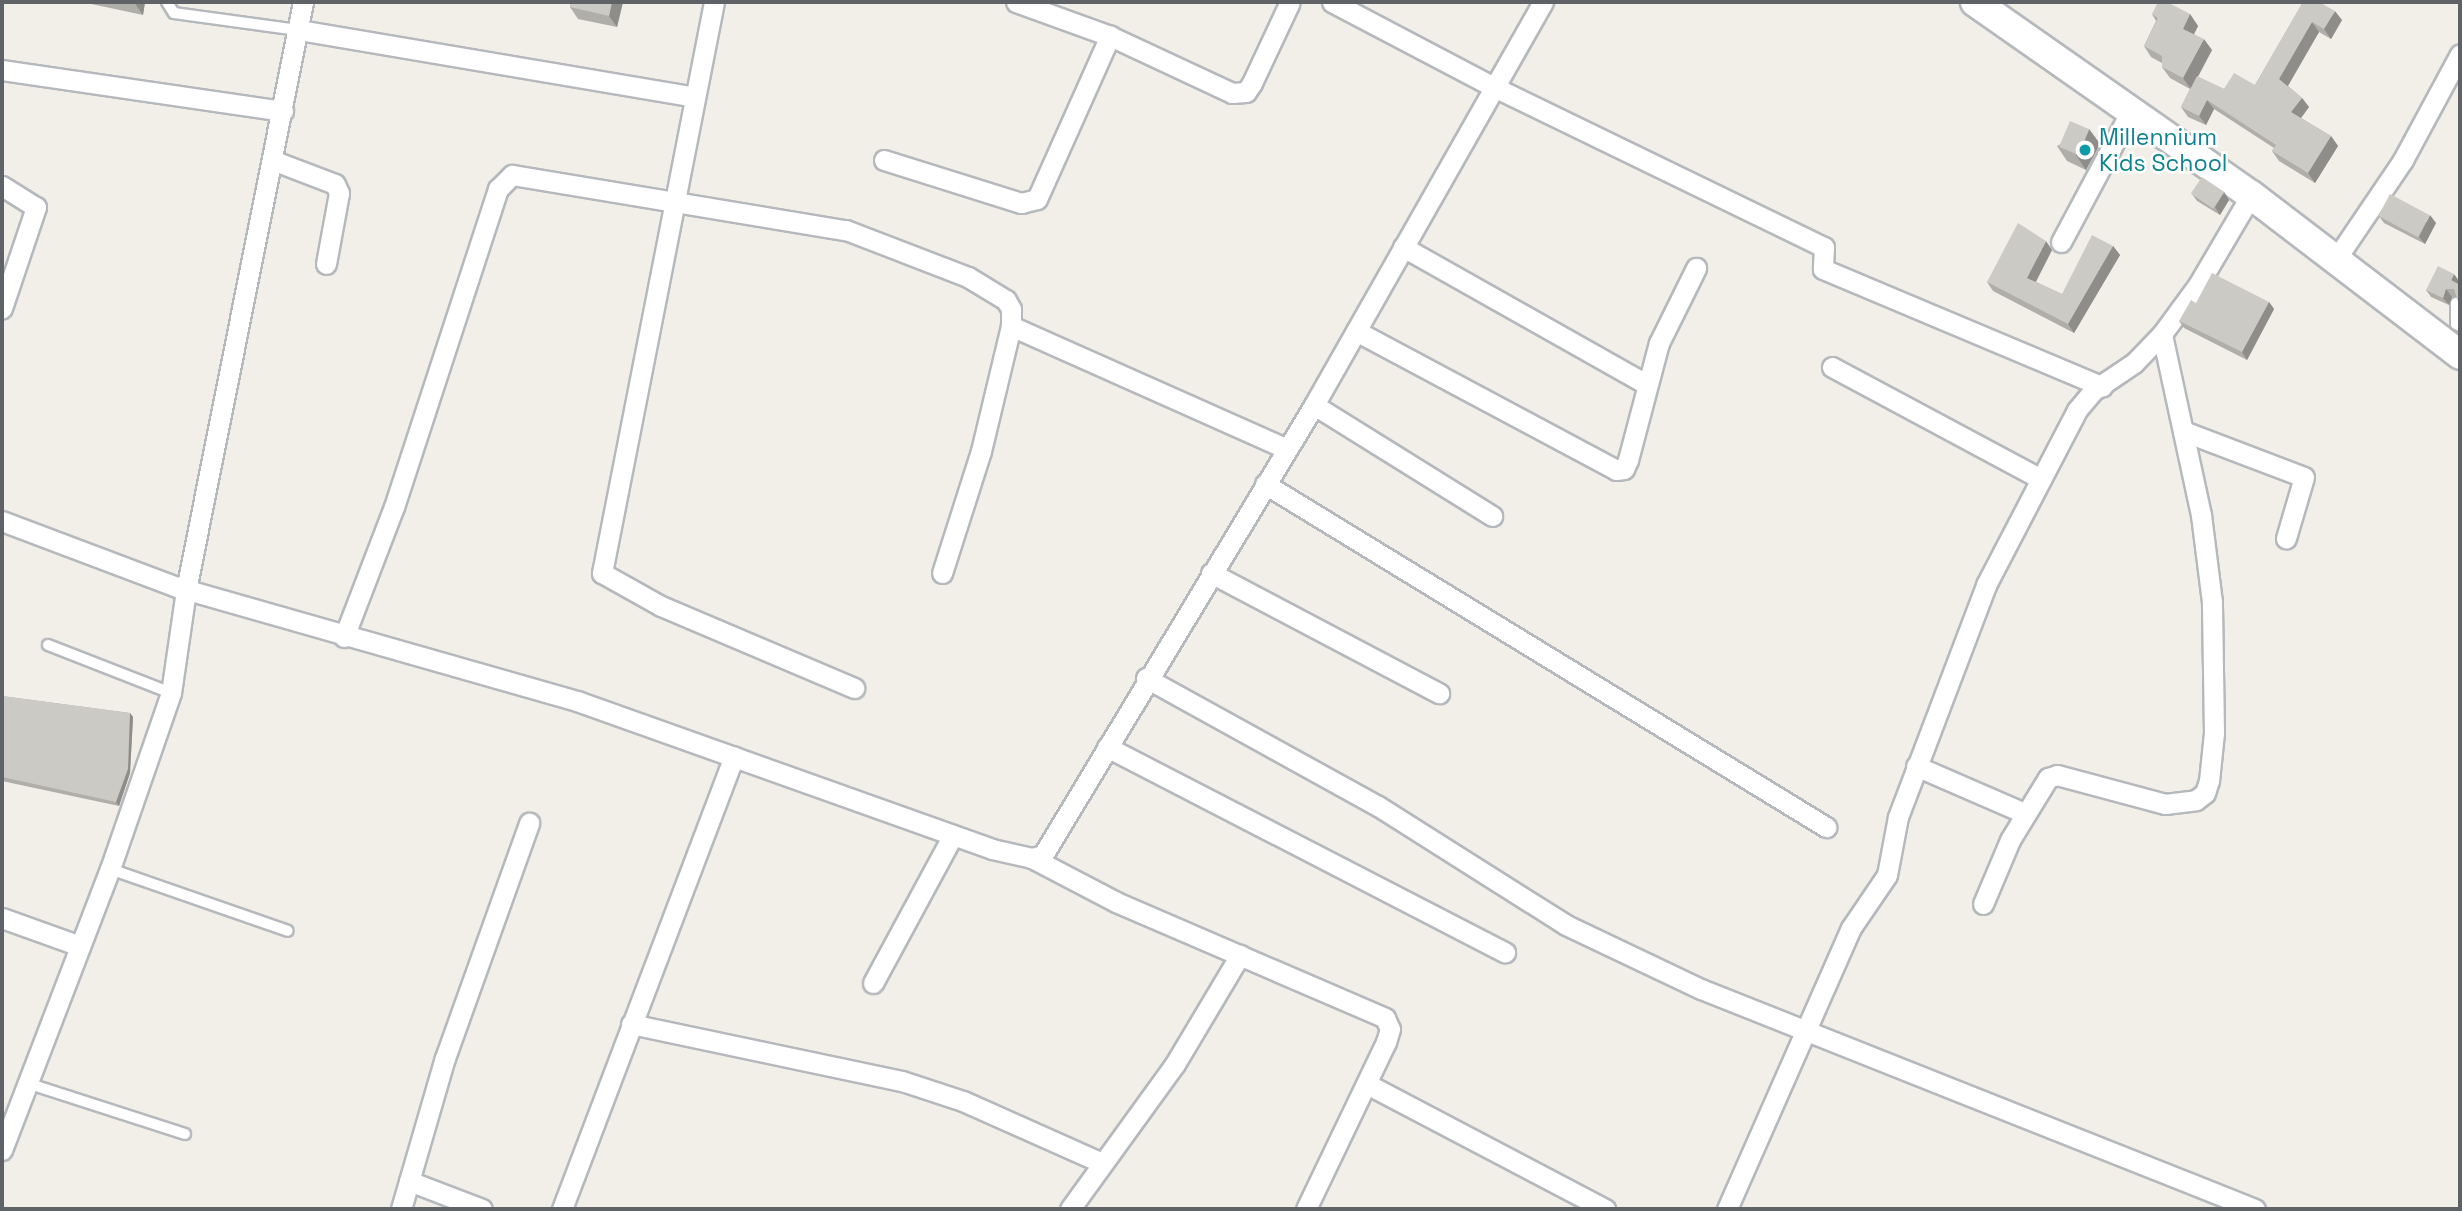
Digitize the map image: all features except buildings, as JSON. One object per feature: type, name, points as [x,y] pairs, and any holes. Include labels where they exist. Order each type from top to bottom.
[{"type":"main road","points":[[1975,2],[2251,195],[2460,355]]},
{"type":"street","points":[[2,1150],[110,869],[171,693],[186,590],[303,2]]},
{"type":"street","points":[[714,2],[602,573],[661,606],[854,688]]},
{"type":"street","points":[[1016,2],[1110,36],[1220,90],[1240,93],[1252,83],[1290,2]]},
{"type":"street","points":[[1332,2],[1493,87],[1824,247],[1823,269],[2102,386]]},
{"type":"street","points":[[1032,858],[1050,848],[1146,678],[1314,405],[1543,2]]},
{"type":"street","points":[[299,30],[694,97]]},
{"type":"street","points":[[884,160],[1021,203],[1037,200],[1110,36]]},
{"type":"street","points":[[2336,259],[2403,160],[2460,54]]},
{"type":"street","points":[[2,70],[283,111]]},
{"type":"street","points":[[2061,242],[2131,111]]},
{"type":"street","points":[[272,160],[335,184],[339,193],[326,264]]},
{"type":"street","points":[[344,637],[394,507],[504,179],[526,174],[673,204],[809,223],[883,242],[993,289],[1011,309],[1011,327],[981,451],[942,573]]},
{"type":"street","points":[[2,186],[36,207],[2,308]]},
{"type":"street","points":[[1727,1209],[1808,1033],[1852,928],[1887,876],[1898,817],[1986,584],[2077,410],[2102,386],[2134,363],[2162,334],[2198,285],[2251,195]]},
{"type":"street","points":[[1403,247],[1646,384]]},
{"type":"street","points":[[1356,331],[1616,470],[1624,468],[1628,460],[1659,342],[1696,268]]},
{"type":"street","points":[[1011,327],[1287,449]]},
{"type":"street","points":[[1983,904],[2038,787],[2057,775],[2165,804],[2184,804],[2205,793],[2214,733],[2212,602],[2183,431],[2162,334]]},
{"type":"street","points":[[1832,367],[2041,479]]},
{"type":"street","points":[[1314,405],[1492,516]]},
{"type":"street","points":[[2183,431],[2304,477],[2286,538]]},
{"type":"street","points":[[1265,484],[1826,827]]},
{"type":"street","points":[[2,521],[186,590],[577,701],[953,835],[1032,858],[1116,902],[1385,1018],[1390,1029],[1386,1042],[1306,1209]]},
{"type":"street","points":[[1211,573],[1438,693]]},
{"type":"street","points":[[1146,678],[1377,806],[1566,925],[1700,989],[2255,1209]]},
{"type":"street","points":[[1107,747],[1506,952]]},
{"type":"street","points":[[562,1209],[734,757]]},
{"type":"street","points":[[1916,766],[2024,813]]},
{"type":"street","points":[[401,1209],[445,1058],[529,823]]},
{"type":"street","points":[[873,983],[953,835]]},
{"type":"street","points":[[2,918],[80,946]]},
{"type":"street","points":[[1070,1209],[1175,1064],[1240,955]]},
{"type":"street","points":[[631,1024],[902,1081],[963,1101],[1102,1163]]},
{"type":"street","points":[[1367,1084],[1605,1209]]},
{"type":"street","points":[[409,1181],[482,1209]]},
{"type":"lane","points":[[167,2],[173,13],[299,30]]},
{"type":"lane","points":[[2456,303],[2456,324],[2460,326]]},
{"type":"lane","points":[[48,645],[171,693]]},
{"type":"lane","points":[[110,869],[288,931]]},
{"type":"lane","points":[[26,1083],[185,1134]]},
{"type":"place","name":"Millennium Kids School","points":[[2085,150]]}]
